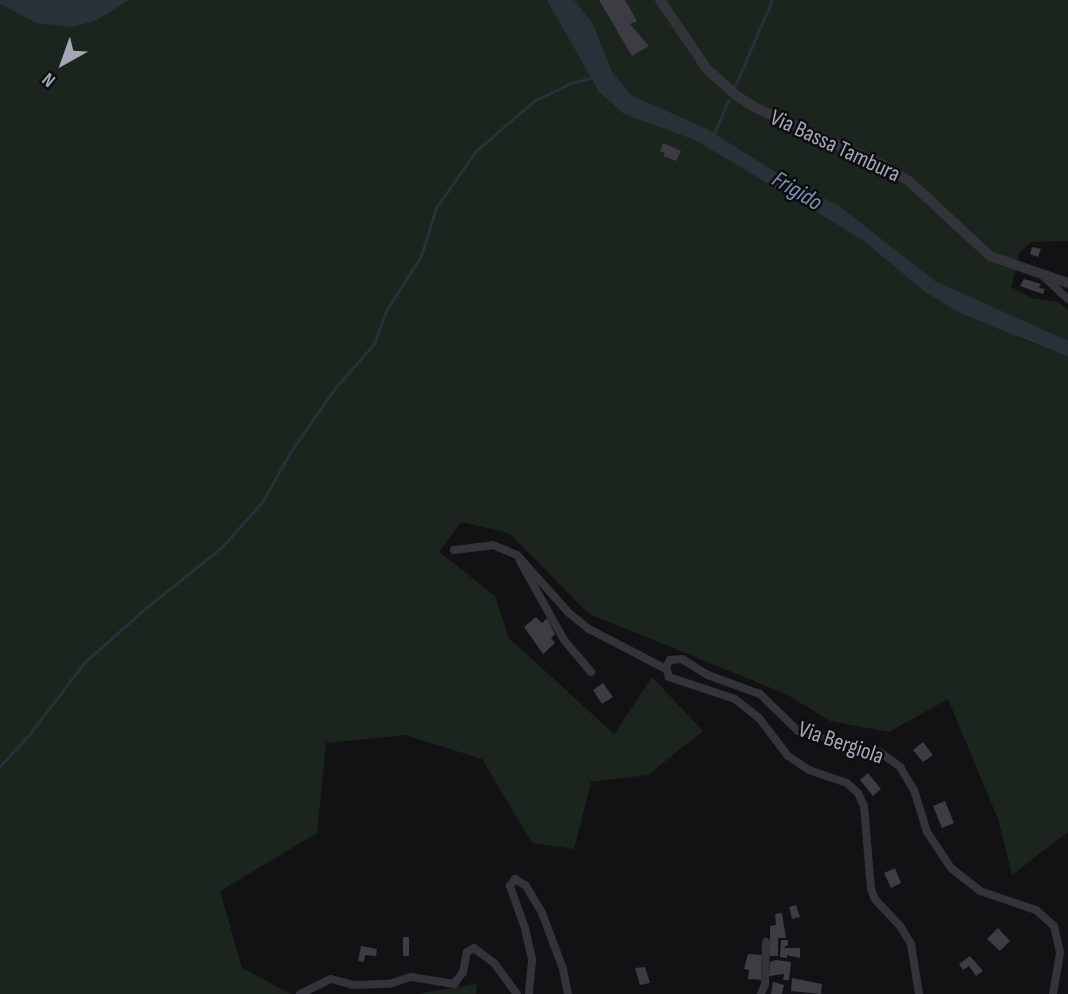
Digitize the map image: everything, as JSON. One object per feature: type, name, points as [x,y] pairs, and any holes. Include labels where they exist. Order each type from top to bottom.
[{"type":"street","name":"Via Bassa Tambura","points":[[660,0],[700,60],[737,96],[758,109],[883,165],[937,204],[990,256],[1068,283]]},
{"type":"street","points":[[1042,275],[1068,299]]},
{"type":"street","points":[[454,550],[493,545],[517,555],[569,614],[589,629],[666,669]]},
{"type":"street","points":[[517,555],[564,640],[591,672]]},
{"type":"street","name":"Via Bergiola","points":[[919,994],[911,944],[871,889],[864,806],[858,793],[847,783],[798,764],[788,756],[759,718],[735,699],[669,677],[666,669],[672,659],[687,661],[708,675],[760,694],[798,731],[881,753],[900,767],[914,790],[927,832],[951,867],[980,891],[1036,910],[1054,926],[1059,953],[1053,994]]},
{"type":"street","points":[[529,994],[532,960],[525,928],[510,886],[515,879],[526,886],[542,913],[563,969],[568,994]]},
{"type":"street","points":[[761,994],[765,984],[766,942]]},
{"type":"street","points":[[300,994],[331,979],[353,985],[389,984],[411,977],[454,984],[463,972],[467,952],[474,948],[495,964],[517,994]]},
{"type":"shaded area","points":[[0,0],[1068,0],[1068,241],[1031,242],[1020,252],[1011,287],[1032,298],[1058,302],[1068,310],[1068,341],[1056,337],[1019,338],[1068,357],[1068,832],[1012,875],[998,819],[948,699],[889,732],[830,721],[786,694],[589,614],[509,533],[461,522],[439,552],[495,596],[509,638],[614,734],[652,677],[703,731],[648,775],[591,782],[574,849],[532,843],[482,759],[405,735],[326,743],[317,833],[220,891],[242,968],[291,994],[0,994]]},
{"type":"shaded area","points":[[477,984],[476,994],[416,994]]},
{"type":"water","points":[[0,0],[129,0],[97,20],[73,27],[37,23],[0,4]]},
{"type":"water","name":"Frigido","points":[[547,0],[574,0],[593,24],[612,72],[631,95],[707,129],[796,185],[838,205],[935,281],[1068,341],[1068,357],[960,313],[924,291],[865,242],[695,140],[624,114],[599,92]]},
{"type":"building","points":[[599,0],[625,0],[637,21],[630,24],[649,46],[632,56]]},
{"type":"building","points":[[663,143],[681,151],[676,161],[663,156],[665,153],[660,151]]},
{"type":"building","points":[[1032,247],[1041,249],[1038,257],[1030,254]]},
{"type":"building","points":[[1024,279],[1041,284],[1039,288],[1045,289],[1043,294],[1020,286]]},
{"type":"building","points":[[536,617],[542,623],[547,618],[555,634],[551,638],[555,643],[543,654],[524,627]]},
{"type":"building","points":[[603,683],[613,697],[602,704],[593,690]]},
{"type":"building","points":[[923,742],[933,755],[923,762],[913,750]]},
{"type":"building","points":[[868,773],[881,789],[873,796],[860,780]]},
{"type":"building","points":[[945,801],[954,823],[942,828],[933,806]]},
{"type":"building","points":[[895,868],[901,883],[891,888],[884,873]]},
{"type":"building","points":[[796,905],[800,917],[792,919],[789,907]]},
{"type":"building","points":[[782,913],[786,938],[778,938],[778,956],[770,956],[770,926],[776,925],[775,914]]},
{"type":"building","points":[[998,928],[1010,941],[1000,951],[987,939]]},
{"type":"building","points":[[403,937],[409,937],[409,956],[403,956]]},
{"type":"building","points":[[781,940],[788,940],[788,945],[783,948],[800,948],[800,958],[787,955],[787,958],[780,957]]},
{"type":"building","points":[[361,946],[377,949],[376,956],[365,955],[364,962],[358,961]]},
{"type":"building","points":[[748,954],[762,955],[761,974],[764,974],[764,980],[748,979],[749,970],[744,969]]},
{"type":"building","points":[[970,956],[983,971],[976,976],[969,966],[963,970],[959,964]]},
{"type":"building","points":[[770,962],[791,962],[789,980],[783,980],[784,974],[769,976]]},
{"type":"building","points":[[645,967],[650,983],[640,985],[635,968]]},
{"type":"building","points":[[792,978],[822,984],[821,994],[791,991]]},
{"type":"building","points":[[773,982],[784,985],[782,994],[771,994]]},
{"type":"waterway","points":[[735,86],[772,0]]},
{"type":"waterway","points":[[0,766],[29,735],[84,663],[146,608],[223,546],[263,501],[289,454],[335,388],[374,344],[386,311],[421,256],[436,208],[476,151],[534,101],[571,83],[591,78]]},
{"type":"waterway","points":[[713,136],[728,100]]}]
